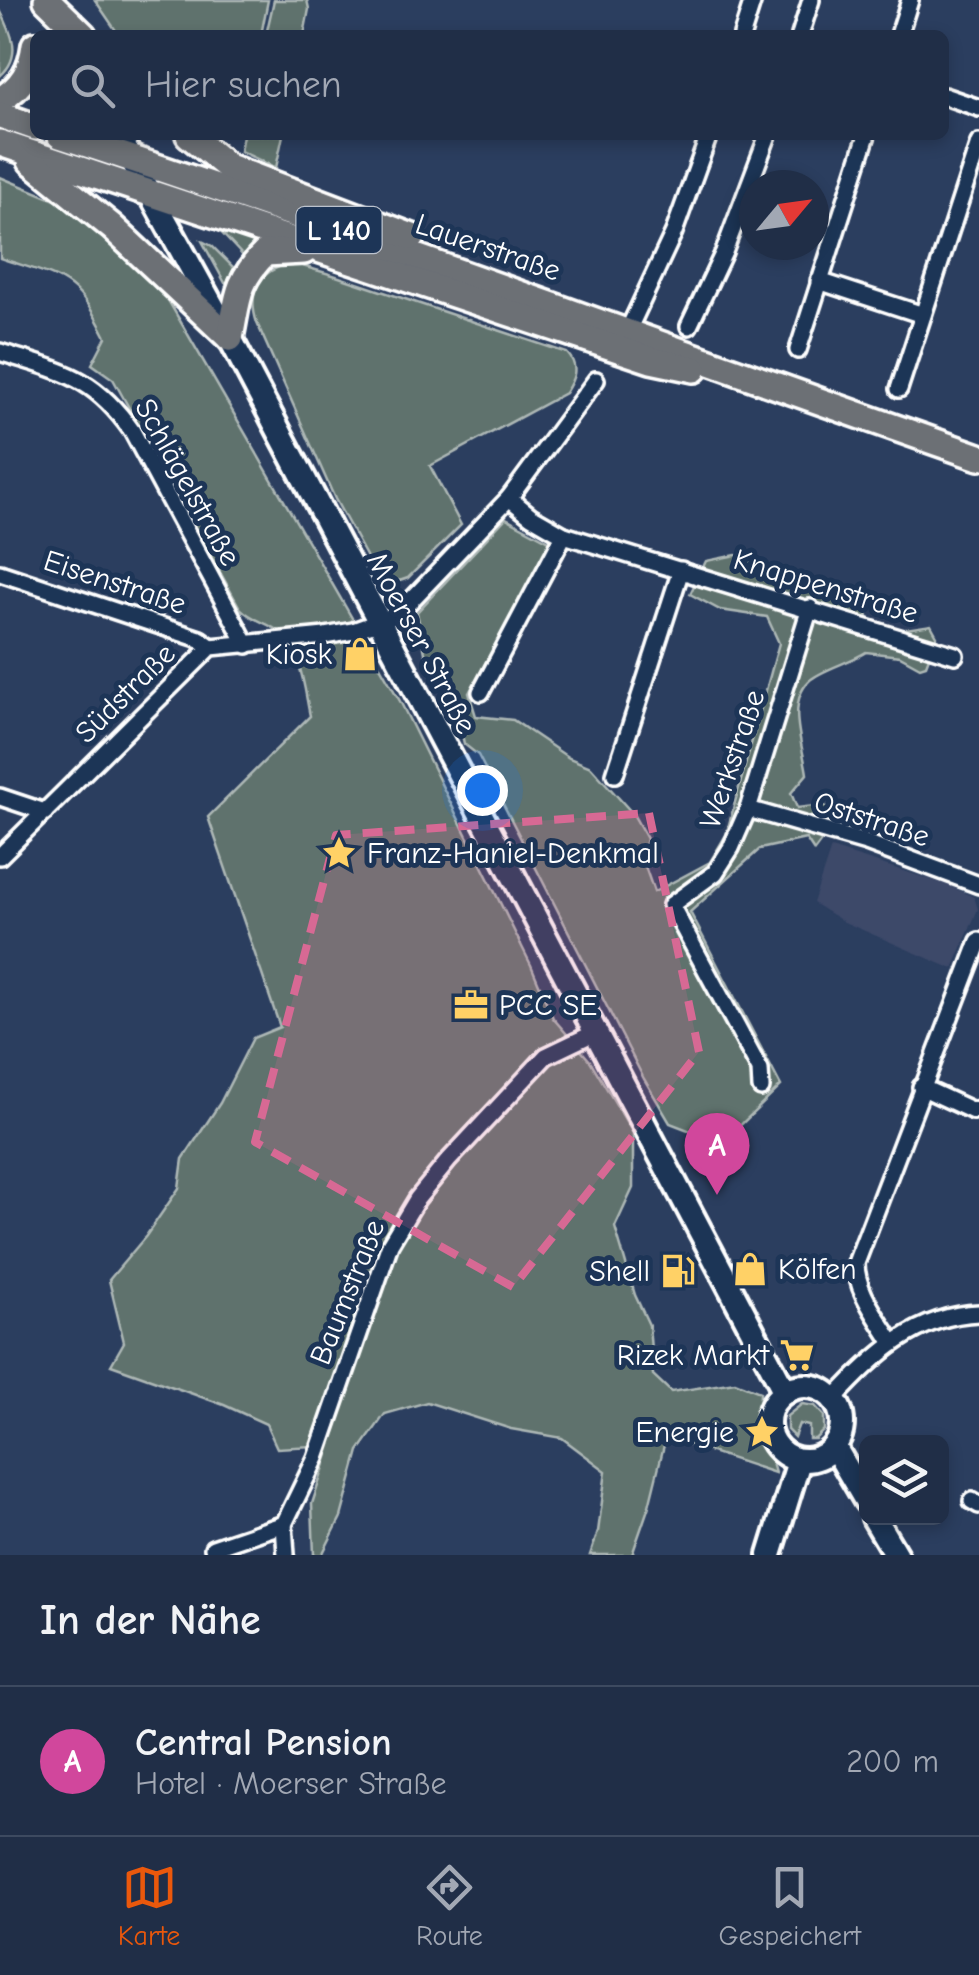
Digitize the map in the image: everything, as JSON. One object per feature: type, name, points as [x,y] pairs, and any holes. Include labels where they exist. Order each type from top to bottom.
[{"type":"main road","points":[[37,30],[44,0]]},
{"type":"main road","points":[[44,0],[60,30]]},
{"type":"main road","points":[[44,0],[77,30]]},
{"type":"main road","points":[[0,100],[14,92],[30,65]]},
{"type":"main road","points":[[0,116],[30,125]]},
{"type":"main road","name":"L 140","points":[[75,140],[130,158]]},
{"type":"main road","name":"Moerser Straße","points":[[121,140],[230,338],[785,1392]]},
{"type":"main road","points":[[195,140],[228,166],[455,253],[547,302]]},
{"type":"main road","points":[[10,147],[112,227],[230,338]]},
{"type":"main road","name":"L 140","points":[[10,147],[150,194]]},
{"type":"main road","name":"Lauerstraße","points":[[130,158],[547,302],[623,340]]},
{"type":"main road","name":"Lauerstraße","points":[[150,194],[766,384],[979,457]]},
{"type":"main road","points":[[230,338],[241,282],[247,270],[266,253],[290,250],[339,254]]},
{"type":"main road","points":[[810,1386],[834,1399],[843,1422],[835,1448],[816,1459],[799,1461],[779,1450],[768,1426],[770,1413],[785,1392],[810,1386]]},
{"type":"main road","points":[[835,1448],[859,1490]]},
{"type":"main road","points":[[770,1555],[799,1461]]},
{"type":"main road","points":[[878,1525],[896,1555]]},
{"type":"street","points":[[744,30],[753,0]]},
{"type":"street","points":[[802,30],[811,0]]},
{"type":"street","points":[[901,30],[910,0]]},
{"type":"street","points":[[949,98],[979,108]]},
{"type":"street","points":[[623,340],[674,232],[707,140]]},
{"type":"street","points":[[689,326],[729,239],[766,140]]},
{"type":"street","points":[[798,350],[866,140]]},
{"type":"street","points":[[899,389],[923,315],[971,194],[979,144]]},
{"type":"street","points":[[819,281],[923,315]]},
{"type":"street","name":"Schlägelstraße","points":[[0,352],[73,376],[112,402],[132,431],[247,645]]},
{"type":"street","points":[[378,624],[397,615],[509,498],[596,380]]},
{"type":"street","name":"Knappenstraße","points":[[509,498],[530,516],[564,535],[955,655]]},
{"type":"street","points":[[481,692],[564,535]]},
{"type":"street","points":[[615,774],[681,570]]},
{"type":"street","name":"Eisenstraße","points":[[0,573],[200,639],[211,647]]},
{"type":"street","name":"Werkstraße","points":[[761,1088],[760,1070],[672,905],[715,873],[730,848],[748,809],[810,608]]},
{"type":"street","name":"Südstraße","points":[[0,856],[211,647],[325,636],[378,624]]},
{"type":"street","points":[[0,797],[45,812]]},
{"type":"street","name":"Oststraße","points":[[748,809],[866,843],[979,885]]},
{"type":"street","points":[[892,1342],[862,1290],[856,1263],[979,941]]},
{"type":"street","name":"Baumstraße","points":[[286,1555],[284,1524],[316,1458],[390,1244],[448,1160],[546,1056],[594,1033]]},
{"type":"street","points":[[921,1087],[973,1111],[979,1109]]},
{"type":"street","points":[[834,1399],[892,1342],[930,1323],[979,1314]]},
{"type":"street","points":[[213,1548],[284,1524]]},
{"type":"highlighted area","points":[[649,813],[699,1052],[513,1287],[255,1142],[336,835]]},
{"type":"shaded area","points":[[831,848],[974,897],[978,909],[953,969],[844,922],[813,903]]},
{"type":"green space","points":[[95,0],[268,0],[262,30],[116,30]]},
{"type":"green space","points":[[274,0],[307,0],[305,30],[267,30]]},
{"type":"green space","points":[[0,10],[13,52],[0,76]]},
{"type":"green space","points":[[242,140],[282,140],[276,168],[240,151]]},
{"type":"green space","points":[[0,177],[77,209],[122,246],[168,300],[400,701],[531,965],[553,1018],[591,1062],[633,1133],[633,1188],[615,1227],[635,1295],[649,1325],[653,1375],[671,1392],[735,1382],[760,1392],[759,1418],[775,1473],[666,1437],[632,1555],[590,1555],[598,1532],[606,1471],[562,1438],[511,1429],[427,1402],[385,1414],[359,1451],[341,1517],[322,1555],[314,1555],[312,1504],[331,1445],[277,1448],[266,1424],[111,1365],[124,1342],[109,1280],[179,1188],[183,1159],[220,1103],[253,1038],[280,1027],[208,817],[310,716],[301,672],[287,641],[276,629],[240,608],[113,379],[92,364],[106,337],[85,301],[65,282],[0,258]]},
{"type":"green space","points":[[216,227],[260,241],[262,244],[246,259]]},
{"type":"green space","points":[[202,241],[236,270],[229,284],[225,283]]},
{"type":"green space","points":[[285,265],[333,275],[567,353],[573,363],[573,378],[565,393],[430,466],[461,525],[404,580],[388,581],[377,576],[335,499],[257,323],[257,287],[267,274]]},
{"type":"green space","points":[[506,518],[551,542],[469,693],[476,716],[513,720],[569,758],[591,767],[633,814],[647,839],[642,858],[654,892],[710,862],[726,835],[779,643],[767,617],[720,610],[690,594],[706,561],[736,555],[856,601],[866,610],[870,625],[893,631],[931,625],[937,636],[926,665],[920,667],[900,656],[866,652],[809,681],[802,690],[797,713],[807,774],[791,793],[797,808],[823,805],[841,815],[814,851],[806,839],[760,849],[690,912],[781,1086],[722,1143],[670,1123],[478,755],[464,744],[459,718],[425,653],[417,612]]},
{"type":"green space","points":[[802,1404],[815,1406],[824,1416],[824,1430],[815,1439],[809,1439],[809,1426],[799,1424],[794,1437],[787,1430],[787,1416]]},
{"type":"place","name":"Kiosk","points":[[360,654]]},
{"type":"place","name":"Franz-Haniel-Denkmal","points":[[339,853]]},
{"type":"place","name":"PCC SE","points":[[471,1005]]},
{"type":"place","name":"Central Pension","points":[[717,1195]]},
{"type":"place","name":"Kölfen","points":[[750,1269]]},
{"type":"place","name":"Shell","points":[[678,1271]]},
{"type":"place","name":"Rizek Markt","points":[[797,1355]]},
{"type":"place","name":"Energie","points":[[762,1432]]}]
